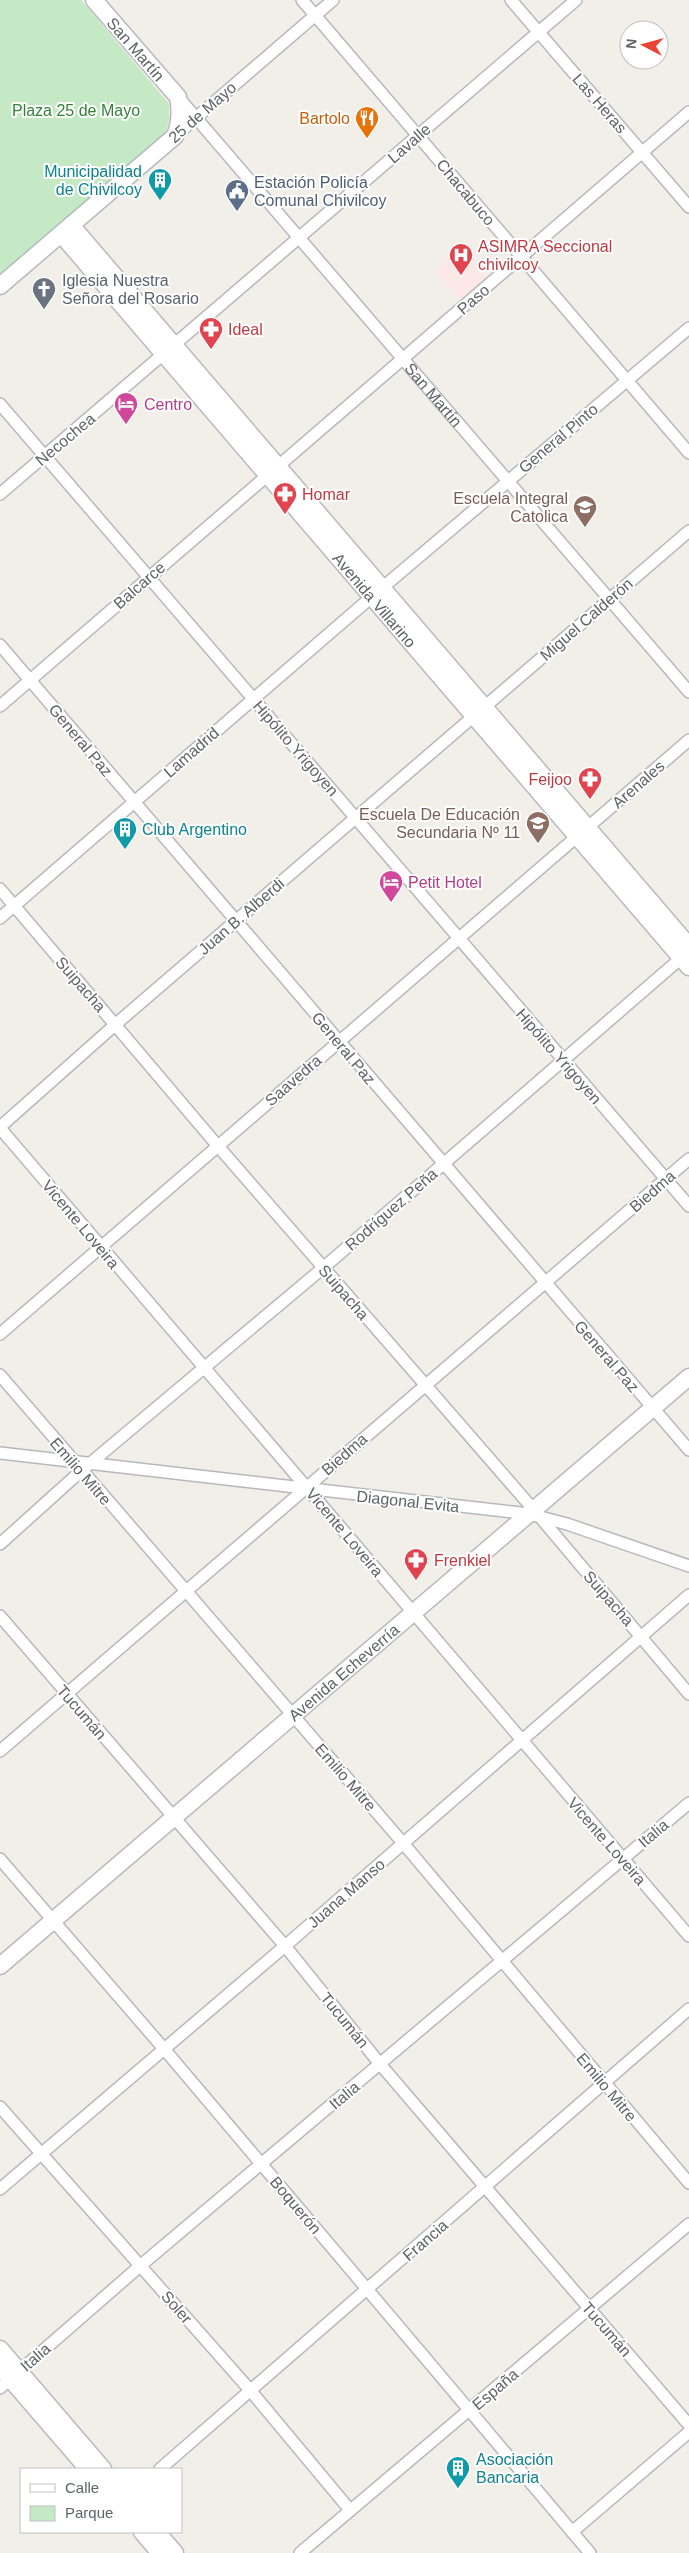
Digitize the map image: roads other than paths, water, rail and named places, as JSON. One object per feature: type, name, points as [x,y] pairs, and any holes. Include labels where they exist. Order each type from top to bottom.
[{"type":"main road","name":"San Martín","points":[[99,2],[178,97]]},
{"type":"main road","points":[[175,136],[180,118],[178,97]]},
{"type":"main road","name":"25 de Mayo","points":[[0,286],[175,136]]},
{"type":"main road","name":"Avenida Villarino","points":[[66,229],[687,956]]},
{"type":"main road","name":"Avenida Echeverría","points":[[0,1966],[413,1613],[534,1514],[689,1377]]},
{"type":"main road","points":[[0,2349],[7,2376],[87,2468]]},
{"type":"main road","points":[[7,2376],[102,2468]]},
{"type":"main road","points":[[143,2533],[160,2553]]},
{"type":"main road","points":[[158,2533],[175,2553]]},
{"type":"street","name":"Chacabuco","points":[[302,0],[689,453]]},
{"type":"street","name":"25 de Mayo","points":[[175,136],[333,0]]},
{"type":"street","name":"Las Heras","points":[[511,0],[689,207]]},
{"type":"street","name":"Lavalle","points":[[170,350],[576,0]]},
{"type":"street","name":"San Martín","points":[[178,97],[689,692]]},
{"type":"street","name":"Paso","points":[[273,470],[689,112]]},
{"type":"street","name":"General Pinto","points":[[377,593],[689,328]]},
{"type":"street","name":"Necochea","points":[[0,494],[170,350]]},
{"type":"street","name":"Hipólito Yrigoyen","points":[[0,404],[689,1206]]},
{"type":"street","name":"Balcarce","points":[[0,706],[273,470]]},
{"type":"street","name":"Miguel Calderón","points":[[478,712],[689,531]]},
{"type":"street","name":"Lamadrid","points":[[0,918],[377,593]]},
{"type":"street","name":"General Paz","points":[[0,645],[544,1283],[689,1450]]},
{"type":"street","name":"Juan B. Alberdi","points":[[0,1127],[116,1024],[478,712]]},
{"type":"street","name":"Arenales","points":[[583,832],[689,740]]},
{"type":"street","name":"Saavedra","points":[[0,1334],[338,1040],[583,832]]},
{"type":"street","name":"Suipacha","points":[[0,889],[534,1514],[642,1636],[689,1694]]},
{"type":"street","name":"Rodríguez Peña","points":[[0,1544],[86,1467],[323,1268],[563,1060],[687,956]]},
{"type":"street","name":"Vicente Loveira","points":[[0,1127],[689,1936]]},
{"type":"street","name":"Biedma","points":[[0,1750],[689,1159]]},
{"type":"street","name":"Emilio Mitre","points":[[0,1375],[73,1462],[86,1467],[185,1591],[403,1843],[603,2084],[689,2183]]},
{"type":"street","points":[[0,1454],[73,1462]]},
{"type":"street","name":"Diagonal Evita","points":[[86,1467],[307,1488],[534,1514],[689,1566]]},
{"type":"street","name":"Juana Manso","points":[[0,2189],[165,2050],[689,1595]]},
{"type":"street","name":"Tucumán","points":[[0,1616],[285,1946],[380,2064],[689,2424]]},
{"type":"street","name":"Italia","points":[[7,2376],[689,1802]]},
{"type":"street","name":"Boquerón","points":[[0,1860],[165,2050],[590,2553]]},
{"type":"street","name":"Francia","points":[[161,2468],[689,2009]]},
{"type":"street","name":"Soler","points":[[0,2107],[250,2390],[350,2510]]},
{"type":"street","name":"España","points":[[300,2553],[689,2224]]},
{"type":"street","points":[[572,2532],[689,2432]]},
{"type":"place","name":"Bartolo","points":[[367,139]]},
{"type":"place","name":"Municipalidad de Chivilcoy","points":[[160,201]]},
{"type":"place","name":"Estación Policía Comunal Chivilcoy","points":[[237,212]]},
{"type":"place","name":"ASIMRA Seccional chivilcoy","points":[[461,276]]},
{"type":"place","name":"Iglesia Nuestra Señora del Rosario","points":[[44,310]]},
{"type":"place","name":"Ideal","points":[[211,350]]},
{"type":"place","name":"Centro","points":[[126,425]]},
{"type":"place","name":"Homar","points":[[285,515]]},
{"type":"place","name":"Escuela Integral Catolica","points":[[585,528]]},
{"type":"place","name":"Feijoo","points":[[590,800]]},
{"type":"place","name":"Escuela De Educación Secundaria Nº 11","points":[[538,844]]},
{"type":"place","name":"Club Argentino","points":[[125,850]]},
{"type":"place","name":"Petit Hotel","points":[[391,903]]},
{"type":"place","name":"Frenkiel","points":[[416,1581]]},
{"type":"place","name":"Asociación Bancaria","points":[[458,2489]]},
{"type":"park label","name":"Plaza 25 de Mayo","points":[[76,110]]}]
